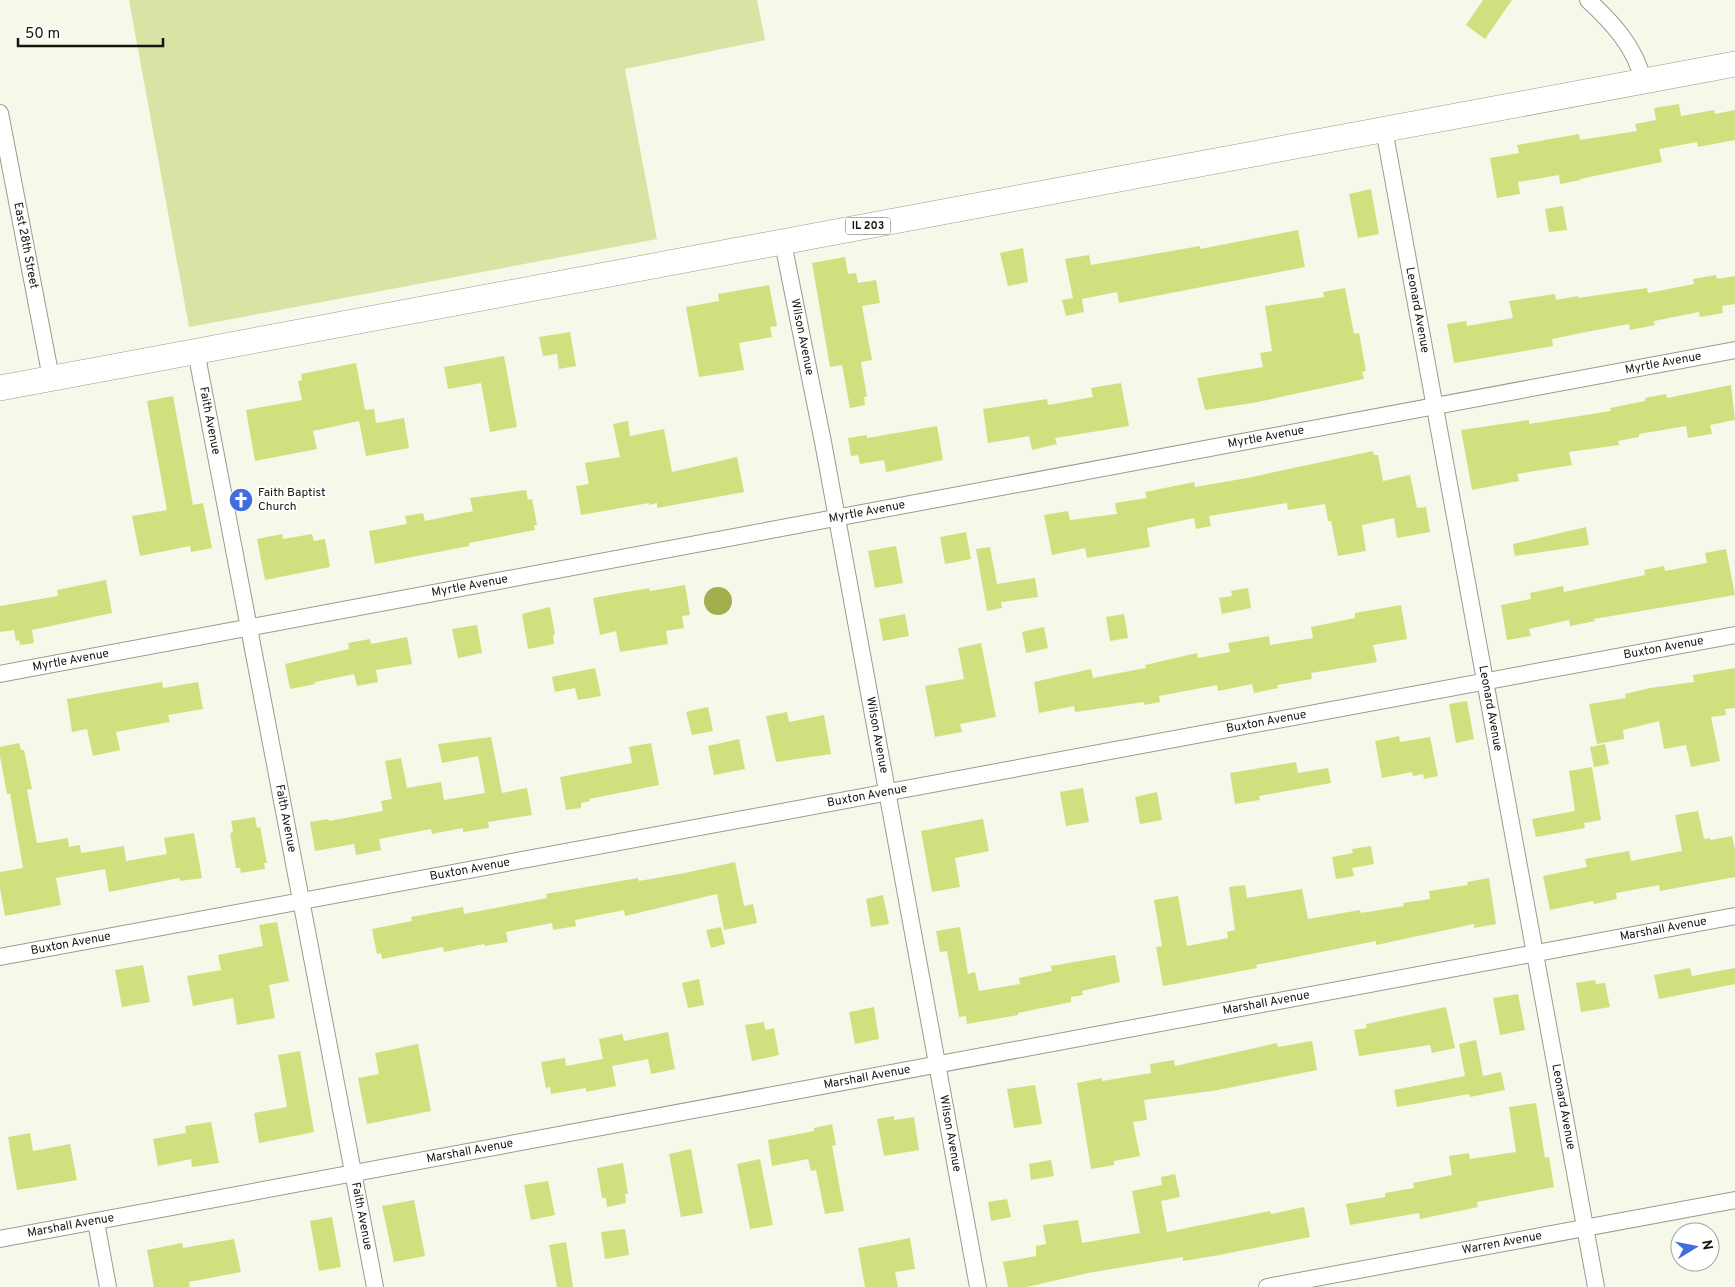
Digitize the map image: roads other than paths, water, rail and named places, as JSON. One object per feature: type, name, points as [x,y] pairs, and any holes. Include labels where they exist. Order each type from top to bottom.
[{"type":"main road","name":"IL 203","points":[[0,388],[997,202],[1025,195],[1735,64]]},
{"type":"street","points":[[1588,0],[1618,30],[1633,54],[1643,81]]},
{"type":"street","name":"East 28th Street","points":[[0,113],[51,378]]},
{"type":"street","name":"Leonard Avenue","points":[[1384,129],[1596,1287]]},
{"type":"street","name":"Wilson Avenue","points":[[783,242],[837,517],[978,1287]]},
{"type":"street","name":"Myrtle Avenue","points":[[0,674],[1735,350]]},
{"type":"street","name":"Faith Avenue","points":[[196,352],[375,1287]]},
{"type":"street","name":"Buxton Avenue","points":[[0,957],[1735,635]]},
{"type":"street","name":"Marshall Avenue","points":[[0,1239],[1735,916]]},
{"type":"street","name":"Warren Avenue","points":[[1267,1287],[1735,1200]]},
{"type":"street","points":[[96,1222],[108,1287]]},
{"type":"place","name":"Faith Baptist Church","points":[[241,500]]}]
